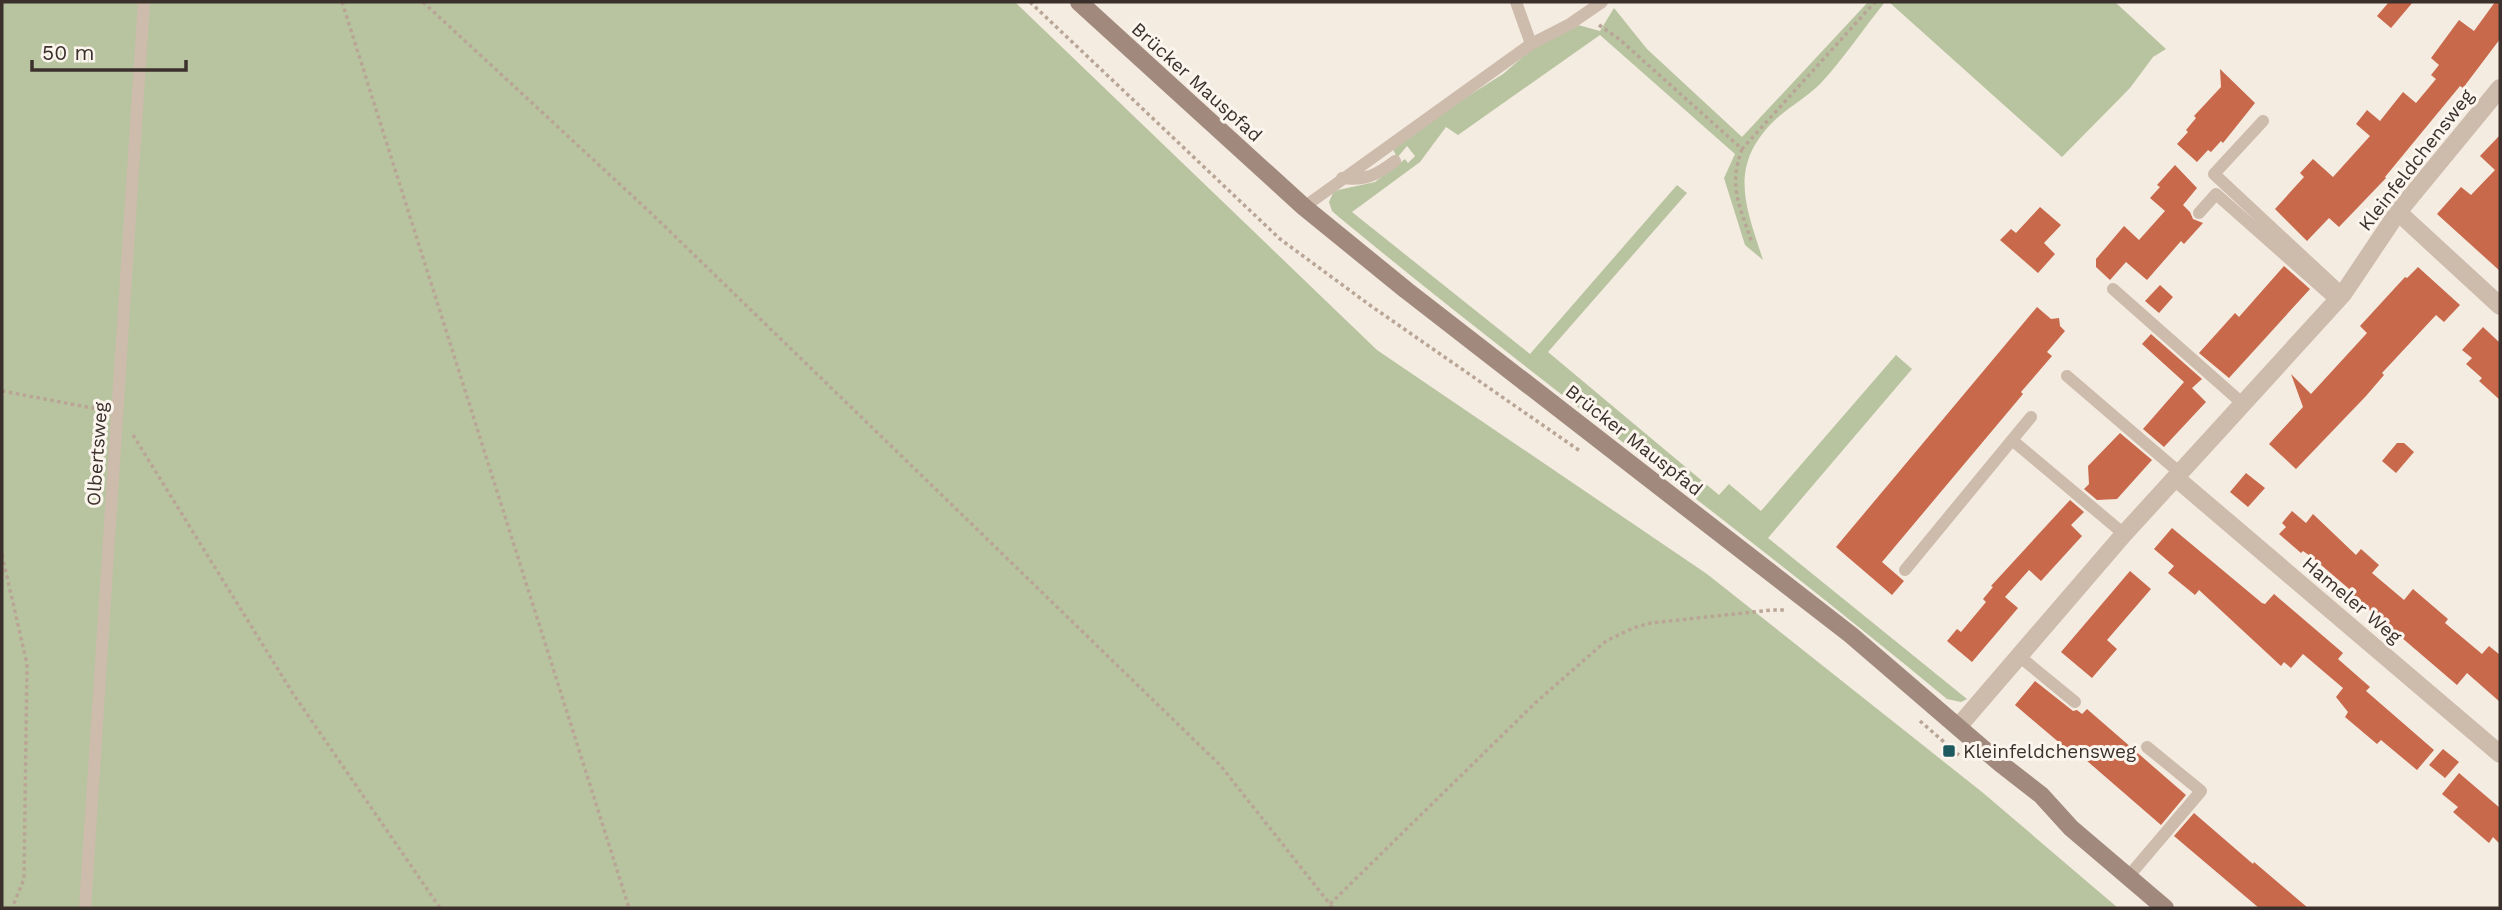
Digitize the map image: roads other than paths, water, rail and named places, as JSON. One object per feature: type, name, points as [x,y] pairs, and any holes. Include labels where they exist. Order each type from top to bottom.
[{"type":"main road","name":"Brücker Mauspfad","points":[[1079,2],[1304,207],[1406,290],[1794,590],[2041,795],[2071,828],[2165,908]]},
{"type":"street","name":"Kleinfeldchensweg","points":[[1958,727],[2124,534],[2340,298],[2398,212],[2500,88]]},
{"type":"street","points":[[2398,212],[2500,306]]},
{"type":"street","name":"Hameler Weg","points":[[2178,475],[2500,754]]},
{"type":"lane","name":"Olbertsweg","points":[[85,908],[144,2]]},
{"type":"lane","points":[[1516,2],[1531,44]]},
{"type":"lane","points":[[1304,207],[1531,44],[1602,2]]},
{"type":"lane","points":[[2263,121],[2214,174],[2340,298]]},
{"type":"lane","points":[[1342,178],[1367,179],[1395,161]]},
{"type":"lane","points":[[2199,213],[2216,194],[2340,298]]},
{"type":"lane","points":[[2113,289],[2242,403]]},
{"type":"lane","points":[[2067,376],[2178,475]]},
{"type":"lane","points":[[1905,570],[2031,417]]},
{"type":"lane","points":[[2012,440],[2124,534]]},
{"type":"lane","points":[[2019,656],[2075,702]]},
{"type":"lane","points":[[2128,877],[2201,791],[2147,747]]},
{"type":"place","name":"Kleinfeldchensweg","points":[[1949,751]]}]
